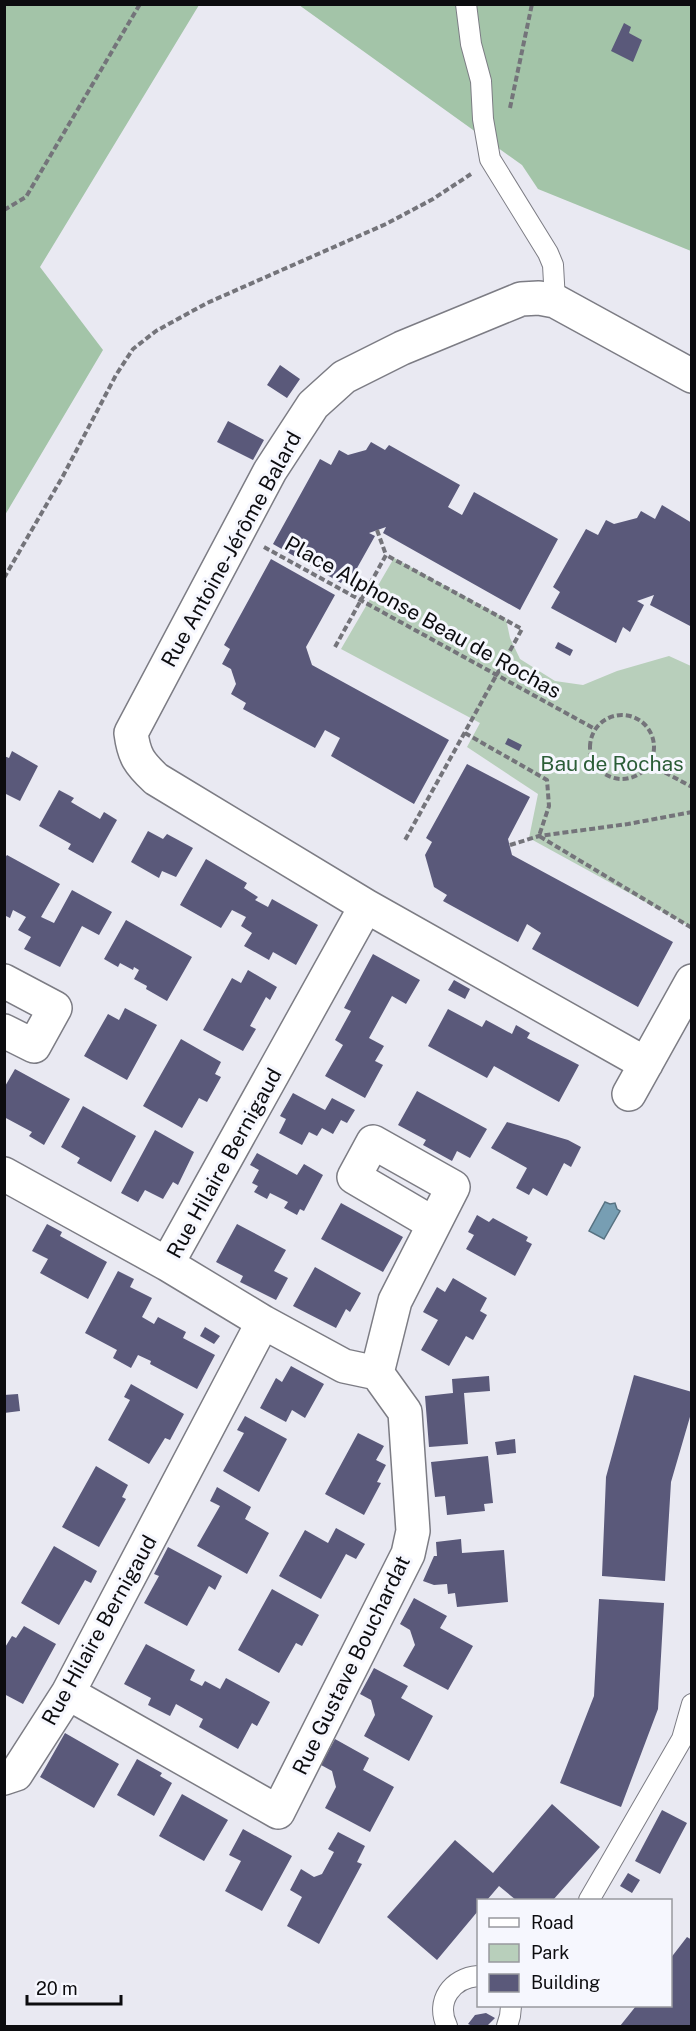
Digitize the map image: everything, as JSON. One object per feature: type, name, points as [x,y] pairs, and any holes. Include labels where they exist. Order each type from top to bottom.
[{"type":"street","name":"Rue Antoine-Jérôme Balard","points":[[366,906],[156,779],[141,765],[133,750],[131,733],[138,719],[237,532],[291,436],[313,405],[344,377],[402,348],[521,299],[539,298],[555,302],[692,376]]},
{"type":"street","points":[[366,906],[646,1064]]},
{"type":"street","name":"Rue Hilaire Bernigaud","points":[[4,1778],[16,1774],[68,1693],[263,1322],[167,1264],[366,906]]},
{"type":"street","points":[[4,981],[55,1008],[34,1046],[4,1031]]},
{"type":"street","points":[[629,1094],[692,981]]},
{"type":"street","points":[[4,1174],[167,1264]]},
{"type":"street","points":[[263,1322],[344,1366],[377,1373],[395,1301],[434,1224]]},
{"type":"street","name":"Rue Gustave Bouchardat","points":[[68,1693],[278,1812],[408,1554],[413,1531],[405,1412],[377,1373]]},
{"type":"lane","points":[[466,4],[471,44],[480,81],[483,119],[490,159],[548,253],[553,265],[555,302]]},
{"type":"lane","points":[[590,1899],[682,1739],[692,1704]]},
{"type":"lane","points":[[447,2026],[442,2013],[443,2001],[449,1990],[457,1982],[477,1976]]},
{"type":"lane","points":[[507,2026],[511,2007]]},
{"type":"path","points":[[4,210],[26,197],[140,4]]},
{"type":"path","points":[[4,578],[63,476],[116,375],[133,349],[156,331],[207,303],[386,224],[433,199],[490,159],[508,118],[532,4]]},
{"type":"path","points":[[377,530],[386,555],[522,629],[404,842]]},
{"type":"path","name":"Place Alphonse Beau de Rochas","points":[[237,532],[595,729]]},
{"type":"path","points":[[335,647],[386,555]]},
{"type":"path","points":[[615,715],[628,715],[640,719],[649,728],[654,740],[654,752],[649,764],[640,773],[629,778],[616,778],[604,774],[590,753],[590,741],[595,729],[604,720],[615,715]]},
{"type":"path","points":[[465,733],[547,780],[549,806],[539,836]]},
{"type":"path","points":[[649,764],[692,786]]},
{"type":"path","points":[[510,845],[539,836],[628,824],[692,812]]},
{"type":"path","points":[[539,836],[692,928]]},
{"type":"green space","points":[[5,4],[199,5],[40,267],[103,350],[5,515]]},
{"type":"green space","points":[[299,5],[691,5],[691,251],[538,189],[522,165]]},
{"type":"green space","name":"Bau de Rochas","points":[[394,558],[506,619],[510,638],[520,659],[555,681],[583,685],[617,671],[669,656],[691,666],[691,927],[529,838],[538,794],[467,747],[480,723],[341,649]]},
{"type":"water","points":[[605,1202],[615,1203],[620,1211],[604,1239],[589,1231]]},
{"type":"building","points":[[624,23],[631,27],[629,33],[642,40],[633,62],[611,51]]},
{"type":"building","points":[[280,365],[300,379],[287,398],[267,385]]},
{"type":"building","points":[[228,421],[264,440],[253,460],[217,442]]},
{"type":"building","points":[[371,442],[385,450],[389,445],[460,485],[448,507],[462,515],[474,492],[558,539],[520,610],[383,533],[386,527],[369,533],[375,536],[352,577],[346,574],[341,583],[273,544],[320,459],[331,465],[339,450],[348,455],[366,450]]},
{"type":"building","points":[[662,505],[692,523],[692,627],[650,605],[654,595],[637,601],[644,605],[630,632],[623,627],[616,643],[551,608],[560,592],[553,587],[586,529],[598,535],[606,520],[614,524],[637,518],[641,511],[655,519]]},
{"type":"building","points":[[271,559],[335,595],[306,647],[312,665],[449,740],[414,804],[331,756],[340,738],[325,730],[315,748],[243,709],[246,703],[231,694],[236,684],[231,669],[222,664],[230,649],[224,645]]},
{"type":"building","points":[[558,642],[573,650],[570,656],[555,648]]},
{"type":"building","points":[[508,738],[522,745],[519,751],[505,744]]},
{"type":"building","points":[[12,751],[38,766],[20,801],[4,793],[4,756],[9,758]]},
{"type":"building","points":[[467,764],[530,797],[508,839],[512,855],[673,942],[638,1007],[532,949],[541,933],[527,924],[518,942],[443,901],[447,895],[434,887],[425,855],[432,842],[426,838]]},
{"type":"building","points":[[59,790],[74,798],[71,802],[100,819],[104,812],[117,820],[93,863],[68,849],[71,844],[39,826]]},
{"type":"building","points":[[148,831],[163,839],[167,834],[193,848],[176,877],[162,871],[159,878],[131,862]]},
{"type":"building","points":[[7,855],[60,884],[41,917],[54,923],[72,890],[112,912],[99,935],[82,926],[60,967],[24,949],[31,937],[18,930],[26,917],[13,910],[10,918],[4,915],[4,859]]},
{"type":"building","points":[[206,859],[247,883],[244,888],[258,897],[255,900],[268,907],[272,899],[318,925],[296,965],[273,952],[269,960],[244,946],[252,933],[241,926],[246,917],[232,910],[221,928],[180,905]]},
{"type":"building","points":[[126,920],[192,957],[167,1001],[134,979],[139,970],[134,967],[133,970],[120,963],[118,967],[104,959]]},
{"type":"building","points":[[373,954],[420,980],[406,1004],[392,996],[369,1038],[384,1046],[375,1061],[383,1065],[365,1098],[325,1076],[343,1045],[335,1040],[351,1011],[344,1008]]},
{"type":"building","points":[[248,970],[277,987],[270,1000],[266,997],[250,1026],[256,1029],[243,1051],[203,1030],[232,978],[241,983]]},
{"type":"building","points":[[454,980],[470,989],[465,999],[448,990]]},
{"type":"building","points":[[125,1008],[157,1025],[127,1080],[84,1056],[108,1014],[119,1020]]},
{"type":"building","points":[[448,1009],[482,1027],[486,1020],[512,1034],[516,1025],[530,1033],[527,1038],[579,1065],[559,1102],[494,1066],[487,1078],[428,1046]]},
{"type":"building","points":[[181,1039],[221,1062],[215,1074],[221,1077],[207,1102],[199,1098],[182,1128],[143,1106]]},
{"type":"building","points":[[15,1069],[70,1099],[44,1145],[29,1136],[32,1132],[4,1117],[4,1088]]},
{"type":"building","points":[[417,1091],[487,1129],[470,1158],[457,1151],[452,1161],[423,1145],[426,1140],[398,1125]]},
{"type":"building","points":[[293,1093],[325,1110],[332,1098],[355,1110],[347,1123],[341,1120],[333,1134],[322,1128],[317,1136],[309,1132],[302,1145],[279,1133],[286,1119],[280,1116]]},
{"type":"building","points":[[83,1106],[136,1136],[111,1182],[77,1163],[80,1158],[61,1147]]},
{"type":"building","points":[[507,1122],[568,1140],[581,1147],[571,1167],[564,1163],[547,1196],[533,1188],[529,1195],[516,1188],[527,1168],[491,1148]]},
{"type":"building","points":[[155,1130],[194,1152],[178,1185],[173,1182],[163,1199],[145,1190],[138,1202],[121,1193]]},
{"type":"building","points":[[257,1153],[297,1175],[304,1164],[323,1175],[304,1211],[300,1209],[297,1215],[284,1208],[288,1202],[270,1193],[267,1199],[254,1192],[258,1186],[252,1183],[259,1170],[250,1165]]},
{"type":"building","points":[[341,1203],[403,1237],[383,1272],[321,1239]]},
{"type":"building","points":[[477,1215],[489,1222],[493,1218],[528,1237],[526,1241],[532,1244],[515,1276],[466,1249],[474,1235],[468,1232]]},
{"type":"building","points":[[47,1224],[62,1232],[60,1236],[107,1262],[88,1299],[40,1273],[48,1259],[32,1251]]},
{"type":"building","points":[[237,1224],[286,1250],[274,1271],[288,1278],[276,1300],[240,1282],[243,1276],[216,1262]]},
{"type":"building","points":[[315,1267],[361,1293],[350,1312],[346,1309],[336,1328],[293,1306]]},
{"type":"building","points":[[118,1271],[134,1279],[130,1287],[152,1298],[142,1317],[154,1324],[158,1317],[186,1332],[183,1338],[215,1355],[197,1389],[150,1364],[151,1361],[138,1355],[131,1368],[113,1358],[117,1350],[85,1333]]},
{"type":"building","points":[[453,1278],[487,1298],[480,1311],[487,1315],[473,1340],[466,1336],[449,1366],[421,1350],[438,1320],[423,1312],[437,1287],[445,1292]]},
{"type":"building","points":[[205,1327],[220,1336],[214,1344],[200,1336]]},
{"type":"building","points":[[291,1366],[324,1384],[305,1418],[292,1410],[286,1422],[260,1408],[276,1378],[282,1382]]},
{"type":"building","points":[[634,1375],[692,1392],[692,1410],[671,1482],[665,1581],[602,1576],[606,1477]]},
{"type":"building","points":[[489,1376],[490,1391],[464,1393],[468,1444],[429,1447],[425,1396],[453,1393],[452,1379]]},
{"type":"building","points":[[131,1384],[184,1414],[170,1440],[165,1438],[149,1464],[108,1440],[130,1400],[124,1397]]},
{"type":"building","points":[[18,1394],[20,1411],[4,1413],[4,1395]]},
{"type":"building","points":[[245,1416],[287,1439],[259,1492],[223,1471],[244,1433],[237,1430]]},
{"type":"building","points":[[358,1433],[384,1446],[376,1460],[386,1465],[377,1482],[381,1483],[364,1515],[325,1494]]},
{"type":"building","points":[[515,1439],[516,1453],[497,1455],[495,1442]]},
{"type":"building","points":[[488,1456],[493,1503],[484,1504],[485,1511],[447,1515],[445,1496],[435,1497],[431,1462]]},
{"type":"building","points":[[96,1466],[128,1485],[122,1497],[126,1499],[99,1547],[62,1527]]},
{"type":"building","points":[[217,1487],[251,1507],[245,1519],[269,1533],[247,1574],[197,1546],[220,1506],[210,1501]]},
{"type":"building","points":[[336,1528],[365,1544],[356,1559],[346,1554],[321,1599],[279,1576],[305,1530],[328,1543]]},
{"type":"building","points":[[461,1539],[462,1553],[504,1550],[508,1602],[457,1607],[455,1593],[448,1594],[447,1584],[434,1585],[423,1581],[434,1556],[437,1556],[436,1542]]},
{"type":"building","points":[[54,1546],[97,1571],[91,1583],[85,1580],[59,1625],[21,1603]]},
{"type":"building","points":[[168,1547],[222,1576],[215,1590],[209,1586],[187,1626],[144,1603],[159,1576],[154,1574]]},
{"type":"building","points":[[272,1589],[319,1615],[302,1646],[296,1643],[279,1673],[238,1650]]},
{"type":"building","points":[[414,1598],[447,1616],[440,1628],[473,1646],[448,1690],[403,1666],[415,1645],[410,1630],[400,1624]]},
{"type":"building","points":[[599,1599],[664,1603],[658,1709],[621,1807],[560,1783],[594,1696]]},
{"type":"building","points":[[24,1626],[56,1644],[23,1704],[4,1694],[4,1649],[12,1636],[16,1638]]},
{"type":"building","points":[[146,1644],[195,1670],[190,1680],[202,1686],[205,1681],[220,1689],[226,1678],[270,1702],[257,1726],[252,1723],[238,1749],[199,1727],[203,1719],[176,1704],[170,1716],[148,1705],[151,1698],[124,1684]]},
{"type":"building","points":[[374,1668],[408,1686],[401,1698],[433,1716],[409,1761],[364,1736],[375,1715],[371,1700],[360,1694]]},
{"type":"building","points":[[65,1733],[119,1764],[94,1808],[40,1777]]},
{"type":"building","points":[[335,1739],[369,1758],[363,1770],[394,1787],[370,1832],[325,1808],[336,1787],[332,1771],[321,1765]]},
{"type":"building","points":[[137,1759],[162,1773],[160,1776],[172,1783],[154,1816],[117,1795]]},
{"type":"building","points":[[182,1794],[228,1820],[204,1861],[159,1836]]},
{"type":"building","points":[[552,1804],[600,1847],[554,1899],[515,1899],[499,1886],[488,1899],[477,1899],[477,1912],[437,1960],[387,1917],[455,1840],[493,1873]]},
{"type":"building","points":[[662,1810],[687,1823],[660,1874],[635,1861]]},
{"type":"building","points":[[243,1829],[292,1856],[262,1911],[225,1891],[241,1861],[229,1855]]},
{"type":"building","points":[[338,1832],[365,1846],[357,1862],[362,1864],[319,1944],[287,1926],[302,1897],[290,1890],[301,1869],[314,1877],[322,1874],[334,1852],[328,1849]]},
{"type":"building","points":[[628,1873],[640,1880],[632,1893],[620,1886]]},
{"type":"building","points":[[687,1937],[692,1940],[692,2026],[620,2026],[635,2007],[672,2007],[672,1956]]},
{"type":"building","points":[[486,2013],[495,2018],[487,2026],[468,2024],[475,2015]]}]
